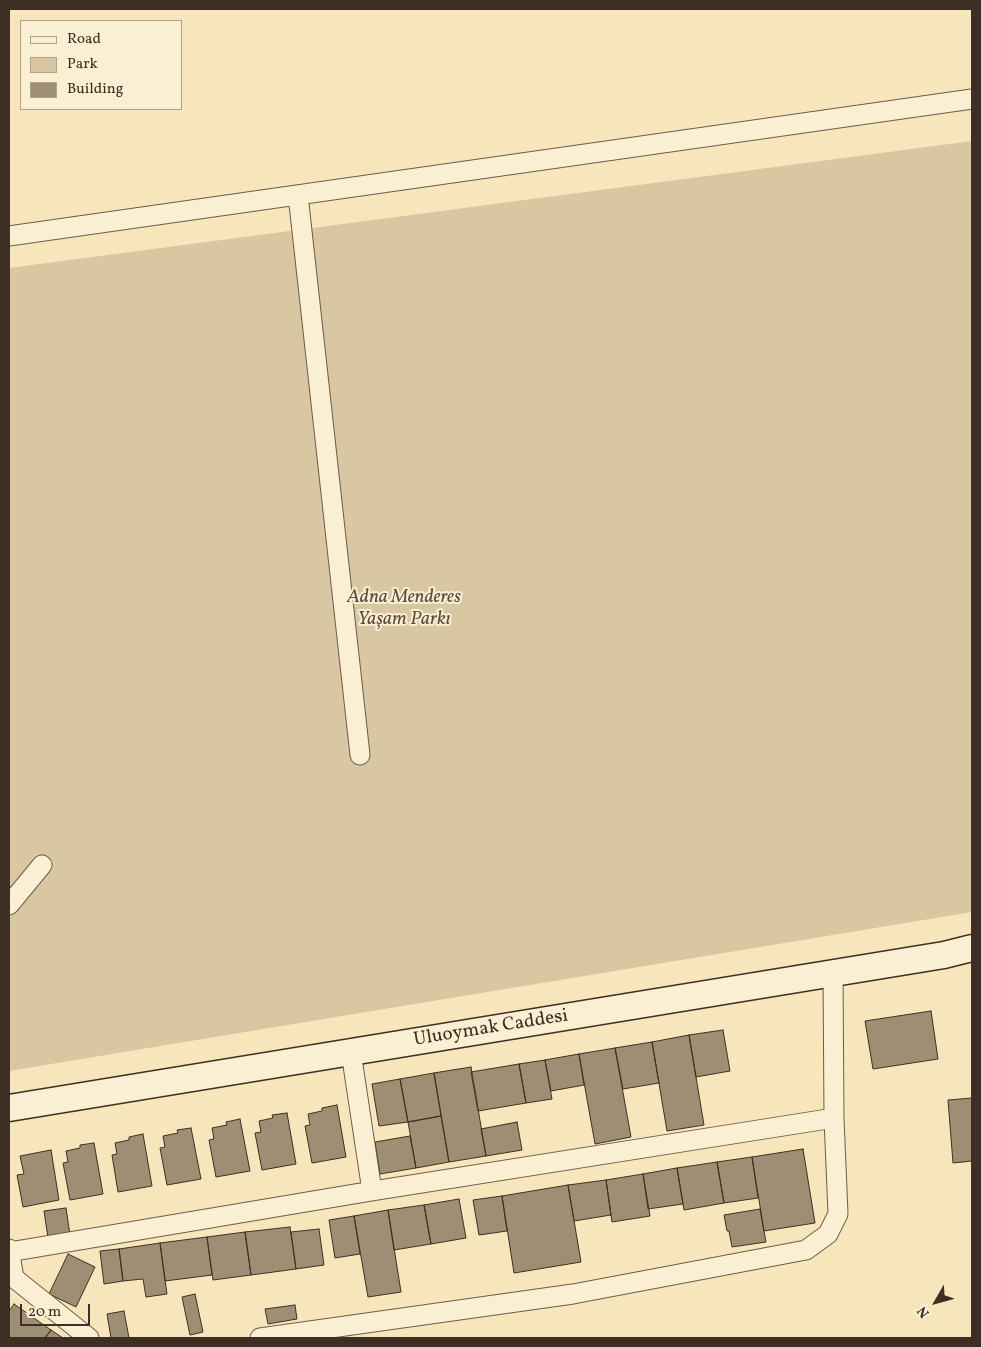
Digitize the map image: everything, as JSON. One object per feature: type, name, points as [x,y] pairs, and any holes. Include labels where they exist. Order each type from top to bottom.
[{"type":"street","points":[[9,236],[972,99]]},
{"type":"street","points":[[298,195],[360,755]]},
{"type":"street","points":[[9,905],[42,865]]},
{"type":"street","name":"Uluoymak Caddesi","points":[[9,1108],[944,955],[972,948]]},
{"type":"street","points":[[260,1338],[573,1294],[806,1250],[828,1234],[838,1214],[834,1118],[833,972]]},
{"type":"street","points":[[350,1052],[372,1191]]},
{"type":"street","points":[[89,1338],[14,1278],[9,1251],[834,1118]]},
{"type":"green space","name":"Adna Menderes Yaşam Parkı","points":[[972,141],[972,912],[9,1071],[9,268]]},
{"type":"building","points":[[931,1011],[938,1059],[873,1069],[865,1021]]},
{"type":"building","points":[[723,1030],[730,1071],[696,1077],[689,1035]]},
{"type":"building","points":[[689,1035],[704,1125],[667,1131],[652,1042]]},
{"type":"building","points":[[652,1042],[659,1083],[623,1089],[615,1048]]},
{"type":"building","points":[[615,1048],[631,1137],[595,1144],[579,1054]]},
{"type":"building","points":[[579,1054],[584,1085],[551,1091],[545,1060]]},
{"type":"building","points":[[545,1060],[552,1099],[526,1103],[519,1064]]},
{"type":"building","points":[[519,1064],[526,1103],[478,1111],[471,1072]]},
{"type":"building","points":[[471,1067],[486,1156],[449,1162],[434,1073]]},
{"type":"building","points":[[434,1073],[441,1116],[408,1122],[400,1079]]},
{"type":"building","points":[[400,1079],[408,1122],[379,1126],[372,1084]]},
{"type":"building","points":[[972,1098],[972,1161],[953,1163],[948,1100]]},
{"type":"building","points":[[337,1105],[346,1157],[312,1163],[305,1126],[310,1125],[308,1114],[322,1111],[322,1108]]},
{"type":"building","points":[[287,1113],[296,1164],[262,1170],[255,1133],[261,1132],[259,1121],[273,1118],[272,1115]]},
{"type":"building","points":[[441,1116],[449,1162],[416,1168],[408,1122]]},
{"type":"building","points":[[240,1119],[250,1171],[216,1177],[209,1140],[214,1139],[212,1128],[227,1125],[226,1122]]},
{"type":"building","points":[[517,1122],[522,1150],[486,1156],[481,1129]]},
{"type":"building","points":[[191,1128],[201,1179],[167,1185],[160,1148],[165,1147],[163,1136],[178,1133],[177,1130]]},
{"type":"building","points":[[143,1134],[152,1186],[118,1192],[112,1155],[117,1154],[115,1143]]},
{"type":"building","points":[[410,1136],[416,1168],[380,1174],[375,1142]]},
{"type":"building","points":[[94,1143],[103,1194],[70,1200],[63,1163],[68,1162],[66,1151],[80,1148],[80,1145]]},
{"type":"building","points":[[803,1149],[815,1223],[764,1231],[752,1157]]},
{"type":"building","points":[[51,1150],[59,1200],[23,1207],[17,1175],[24,1174],[20,1156]]},
{"type":"building","points":[[752,1157],[758,1198],[724,1203],[717,1162]]},
{"type":"building","points":[[717,1162],[724,1203],[684,1210],[677,1168]]},
{"type":"building","points":[[677,1168],[683,1204],[648,1209],[643,1174]]},
{"type":"building","points":[[643,1174],[650,1216],[612,1222],[606,1180]]},
{"type":"building","points":[[606,1180],[611,1215],[574,1221],[568,1185]]},
{"type":"building","points":[[568,1185],[581,1262],[514,1273],[502,1196]]},
{"type":"building","points":[[502,1196],[507,1231],[479,1235],[473,1200]]},
{"type":"building","points":[[459,1199],[466,1238],[431,1244],[424,1205]]},
{"type":"building","points":[[424,1205],[431,1244],[394,1250],[388,1210]]},
{"type":"building","points":[[66,1208],[70,1235],[48,1238],[44,1211]]},
{"type":"building","points":[[760,1209],[766,1242],[732,1247],[724,1215]]},
{"type":"building","points":[[388,1210],[401,1292],[368,1297],[354,1216]]},
{"type":"building","points":[[354,1216],[360,1254],[335,1258],[329,1220]]},
{"type":"building","points":[[290,1227],[296,1269],[251,1275],[245,1232]]},
{"type":"building","points":[[319,1229],[324,1265],[296,1269],[291,1232]]},
{"type":"building","points":[[245,1232],[251,1275],[213,1280],[207,1237]]},
{"type":"building","points":[[207,1237],[212,1275],[165,1281],[160,1243]]},
{"type":"building","points":[[160,1243],[167,1294],[146,1297],[143,1279],[123,1281],[119,1249]]},
{"type":"building","points":[[119,1249],[123,1281],[104,1284],[100,1251]]},
{"type":"building","points":[[68,1254],[95,1267],[76,1307],[49,1294]]},
{"type":"building","points":[[195,1294],[203,1332],[190,1335],[182,1297]]},
{"type":"building","points":[[14,1304],[51,1330],[45,1338],[9,1338],[9,1311]]},
{"type":"building","points":[[295,1305],[297,1319],[268,1324],[265,1309]]},
{"type":"building","points":[[124,1311],[129,1338],[111,1338],[107,1314]]},
{"type":"building","points":[[51,1330],[63,1338],[45,1338]]}]
